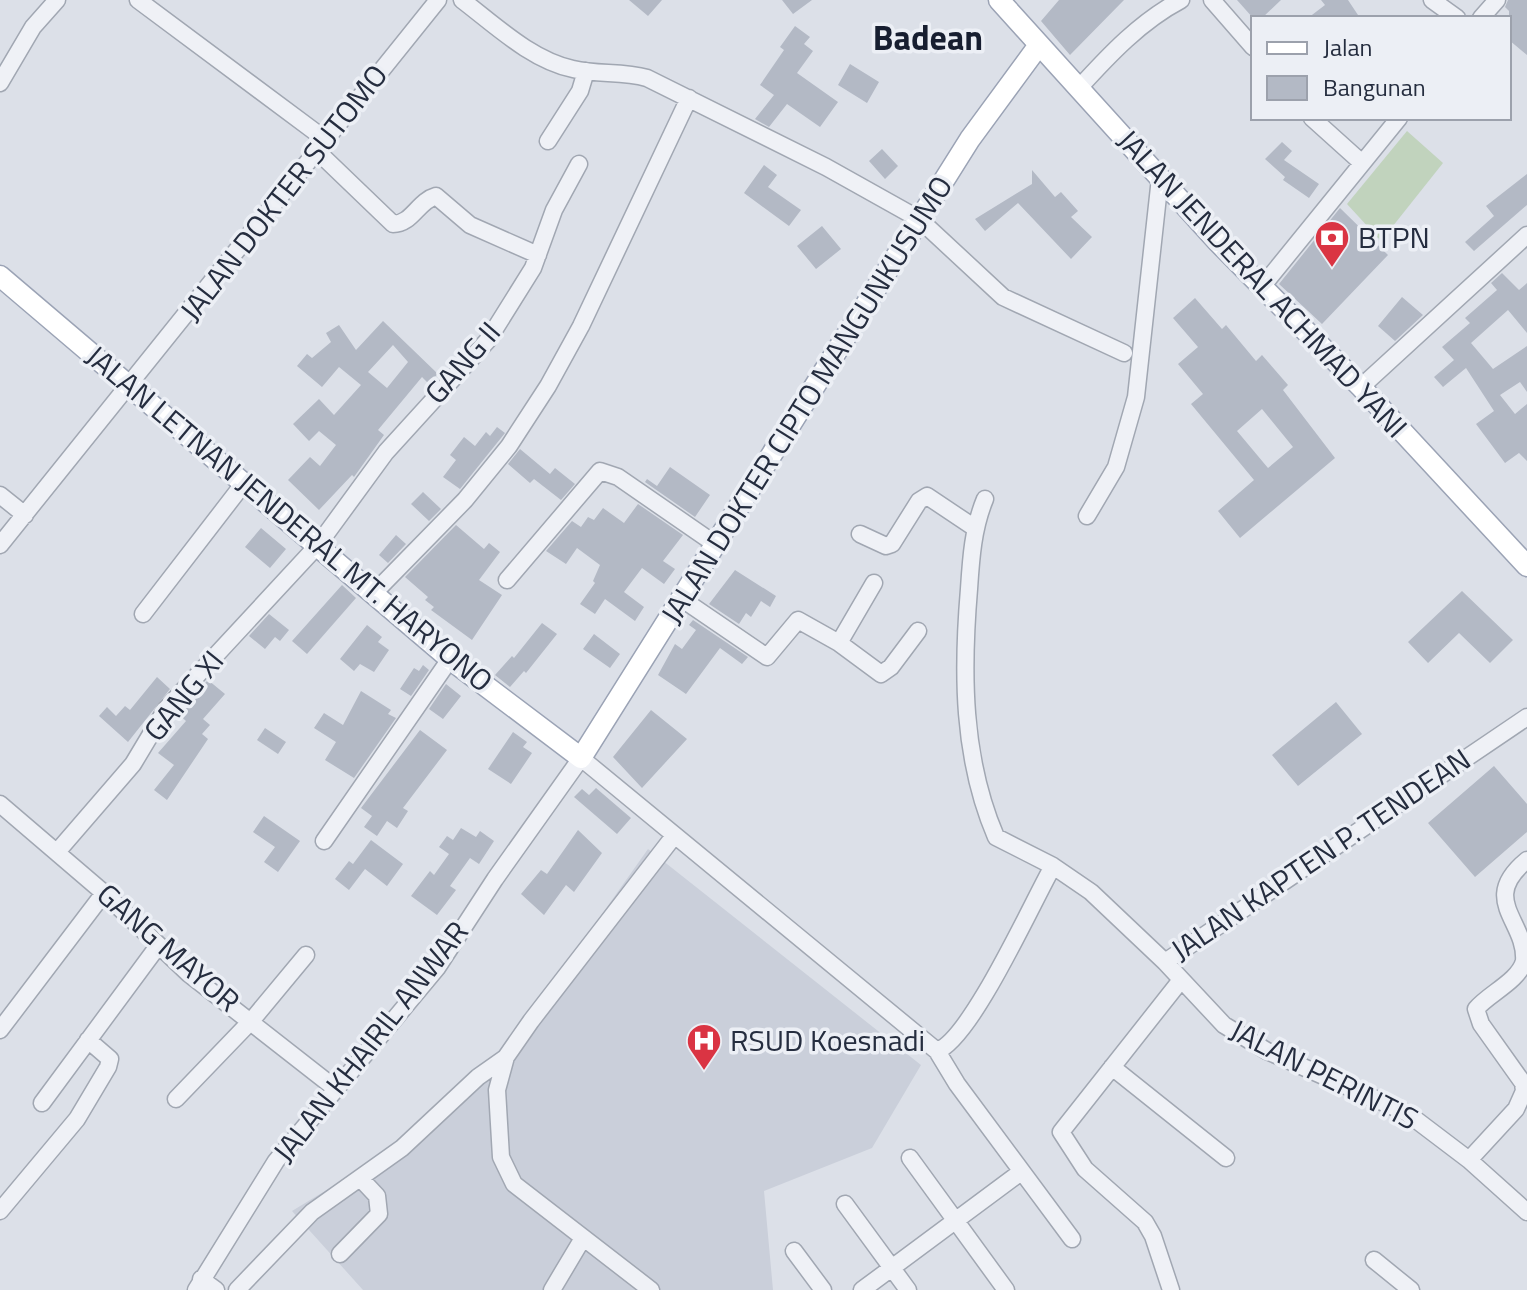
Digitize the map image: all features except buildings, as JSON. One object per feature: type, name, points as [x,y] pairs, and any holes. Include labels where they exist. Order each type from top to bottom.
[{"type":"main road","name":"JALAN JENDERAL ACHMAD YANI","points":[[999,0],[1218,242],[1361,387],[1527,566]]},
{"type":"main road","name":"JALAN DOKTER CIPTO MANGUNKUSUMO","points":[[581,758],[970,139],[1039,45]]},
{"type":"main road","name":"JALAN LETNAN JENDERAL MT. HARYONO","points":[[0,276],[450,659],[581,758]]},
{"type":"street","points":[[0,83],[33,27],[57,0]]},
{"type":"street","points":[[138,0],[322,146],[393,224],[404,222],[428,198],[436,196],[470,225],[538,255]]},
{"type":"street","name":"JALAN DOKTER SUTOMO","points":[[0,545],[438,0]]},
{"type":"street","points":[[462,0],[539,55],[561,66],[586,71],[629,73],[689,98],[826,167],[919,219],[1003,297],[1124,353]]},
{"type":"street","points":[[1079,88],[1109,55],[1162,10],[1181,0]]},
{"type":"street","points":[[1212,0],[1251,45]]},
{"type":"street","points":[[1432,0],[1454,16]]},
{"type":"street","points":[[1483,16],[1497,0]]},
{"type":"street","points":[[548,141],[580,91],[586,71]]},
{"type":"street","points":[[373,594],[465,500],[509,446],[548,386],[581,326],[689,98]]},
{"type":"street","points":[[1314,120],[1362,163]]},
{"type":"street","points":[[1261,288],[1397,120]]},
{"type":"street","name":"GANG II","points":[[318,545],[386,452],[488,340],[512,305],[538,255],[554,210],[579,164]]},
{"type":"street","points":[[1087,516],[1116,467],[1136,397],[1167,186]]},
{"type":"street","points":[[1361,387],[1527,235]]},
{"type":"street","points":[[507,580],[600,471],[618,477],[715,544]]},
{"type":"street","points":[[143,614],[244,483]]},
{"type":"street","points":[[0,495],[25,515]]},
{"type":"street","points":[[860,534],[886,546],[892,544],[919,501],[927,496],[975,528]]},
{"type":"street","name":"JALAN KAPTEN P. TENDEAN","points":[[985,499],[975,528],[964,689],[975,771],[996,837],[1053,866],[1091,892],[1165,962],[1527,717]]},
{"type":"street","name":"GANG XI","points":[[57,852],[133,764],[166,709],[318,545]]},
{"type":"street","points":[[839,643],[874,583]]},
{"type":"street","points":[[682,599],[763,657],[772,656],[798,620],[839,643],[881,674],[891,667],[918,631]]},
{"type":"street","points":[[324,841],[450,659]]},
{"type":"street","points":[[581,758],[940,1057],[1072,1239]]},
{"type":"street","name":"JALAN KHAIRIL ANWAR","points":[[198,1285],[276,1161],[437,968],[495,879],[581,758]]},
{"type":"street","name":"GANG MAYOR","points":[[0,804],[104,893],[158,946],[336,1089]]},
{"type":"street","points":[[237,1290],[312,1212],[361,1179],[506,1057],[674,836]]},
{"type":"street","points":[[1469,1160],[1523,1097],[1523,1083],[1481,1024],[1476,1009],[1523,965],[1525,950],[1506,894],[1512,875],[1527,860]]},
{"type":"street","points":[[940,1057],[989,986],[1053,866]]},
{"type":"street","points":[[0,1030],[104,893]]},
{"type":"street","points":[[42,1103],[158,946]]},
{"type":"street","points":[[176,1099],[252,1020],[306,955]]},
{"type":"street","name":"JALAN PERINTIS","points":[[1165,962],[1224,1025],[1248,1041],[1407,1113],[1469,1160],[1527,1212]]},
{"type":"street","points":[[1171,1290],[1149,1228],[1085,1169],[1061,1132],[1181,980]]},
{"type":"street","points":[[0,1211],[77,1119],[108,1067],[110,1059],[106,1053],[88,1040]]},
{"type":"street","points":[[506,1057],[497,1090],[499,1134],[506,1170],[523,1191],[651,1290]]},
{"type":"street","points":[[1112,1067],[1226,1158]]},
{"type":"street","points":[[910,1158],[1006,1290]]},
{"type":"street","points":[[862,1290],[1021,1172]]},
{"type":"street","points":[[340,1254],[379,1214],[377,1196],[361,1179]]},
{"type":"street","points":[[845,1204],[908,1290]]},
{"type":"street","points":[[552,1290],[583,1238]]},
{"type":"street","points":[[794,1251],[823,1290]]},
{"type":"street","points":[[1374,1260],[1411,1290]]},
{"type":"street","points":[[198,1285],[216,1290]]},
{"type":"shaded area","name":"RSUD Koesnadi","points":[[648,849],[921,1065],[872,1148],[764,1191],[773,1290],[363,1290],[292,1211],[371,1163],[486,1078]]},
{"type":"green space","points":[[1407,131],[1443,163],[1381,241],[1347,204]]},
{"type":"place","name":"BTPN","points":[[1332,269]]},
{"type":"place","name":"RSUD Koesnadi","points":[[704,1072]]},
{"type":"district","name":"Badean","points":[[928,38]]}]
